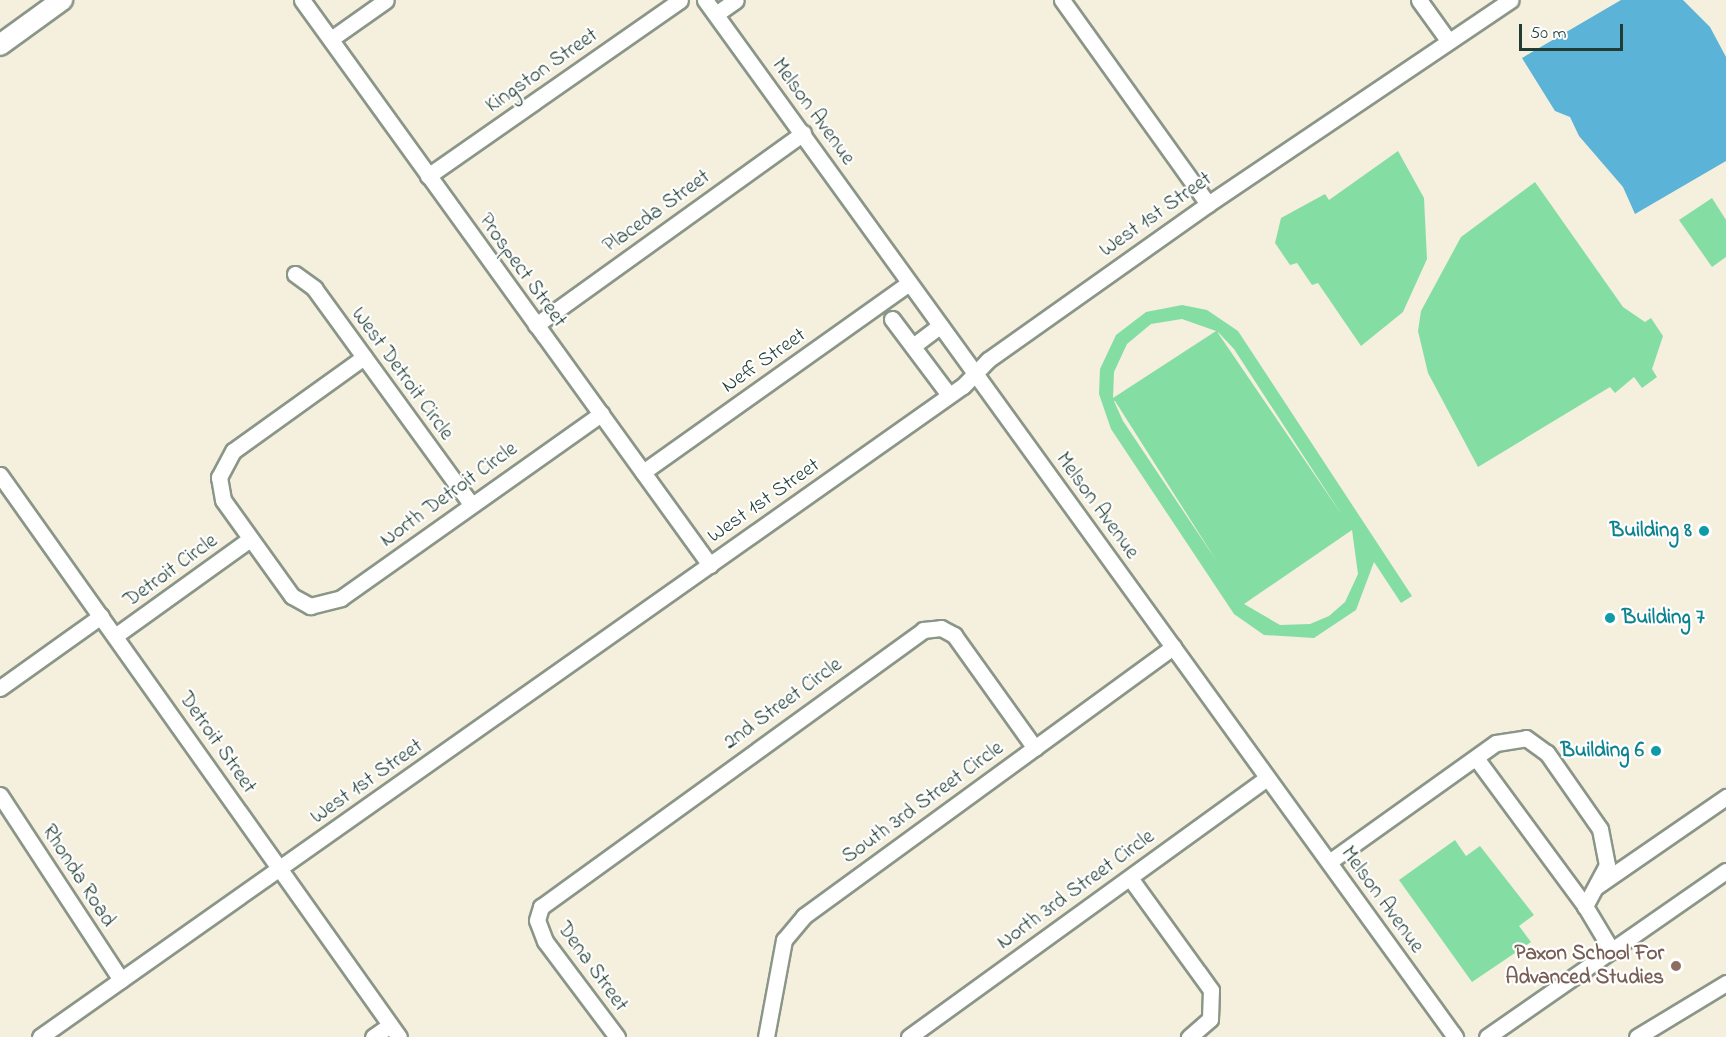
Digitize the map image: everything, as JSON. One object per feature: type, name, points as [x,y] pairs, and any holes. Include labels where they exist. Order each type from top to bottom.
[{"type":"main road","points":[[0,45],[62,0]]},
{"type":"street","name":"Prospect Street","points":[[302,0],[710,565]]},
{"type":"street","points":[[330,39],[386,0]]},
{"type":"street","name":"Kingston Street","points":[[428,176],[680,0]]},
{"type":"street","name":"Melson Avenue","points":[[705,0],[1455,1037]]},
{"type":"street","points":[[716,14],[736,0]]},
{"type":"street","points":[[1062,0],[1208,204]]},
{"type":"street","points":[[1419,0],[1447,39]]},
{"type":"street","name":"West 1st Street","points":[[40,1037],[281,869],[949,395],[1208,204],[1447,39],[1511,0]]},
{"type":"street","name":"Placeda Street","points":[[536,325],[802,133]]},
{"type":"street","name":"West Detroit Circle","points":[[295,274],[314,288],[471,504]]},
{"type":"street","name":"Neff Street","points":[[644,472],[909,283]]},
{"type":"street","points":[[892,319],[949,395]]},
{"type":"street","points":[[913,346],[940,326]]},
{"type":"street","points":[[250,539],[223,500],[219,477],[233,451],[364,357]]},
{"type":"street","name":"North Detroit Circle","points":[[250,539],[292,596],[320,606],[342,598],[471,504],[601,414]]},
{"type":"street","name":"Detroit Street","points":[[0,475],[395,1031]]},
{"type":"street","name":"Detroit Circle","points":[[115,636],[250,539]]},
{"type":"street","points":[[0,688],[101,616]]},
{"type":"street","name":"2nd Street Circle","points":[[537,920],[552,894],[923,630],[941,627],[954,635],[1035,748]]},
{"type":"street","name":"South 3rd Street Circle","points":[[766,1037],[784,940],[793,927],[1173,647]]},
{"type":"street","points":[[1329,862],[1476,758],[1512,737],[1532,740],[1547,753],[1600,830],[1607,865],[1586,906]]},
{"type":"street","points":[[1476,758],[1586,906],[1612,951]]},
{"type":"street","name":"North 3rd Street Circle","points":[[909,1037],[1268,778]]},
{"type":"street","name":"Rhonda Road","points":[[0,795],[121,980]]},
{"type":"street","points":[[1597,886],[1726,797]]},
{"type":"street","points":[[1487,1037],[1726,871]]},
{"type":"street","points":[[1130,878],[1211,990],[1210,1019],[1189,1037]]},
{"type":"street","name":"Dena Street","points":[[537,920],[545,941],[617,1037]]},
{"type":"street","points":[[1637,1037],[1726,983]]},
{"type":"street","points":[[373,1037],[395,1031]]},
{"type":"green space","points":[[1398,151],[1424,198],[1427,259],[1403,312],[1361,346],[1318,283],[1312,285],[1297,263],[1290,265],[1275,243],[1281,218],[1325,194],[1329,200]]},
{"type":"green space","points":[[1535,182],[1623,307],[1645,322],[1651,318],[1663,336],[1652,369],[1657,377],[1642,388],[1634,377],[1615,393],[1610,387],[1478,467],[1428,373],[1418,331],[1421,311],[1461,237]]},
{"type":"green space","points":[[1712,198],[1726,220],[1726,257],[1712,267],[1679,220]]},
{"type":"green space","points":[[1182,305],[1207,310],[1238,331],[1412,596],[1401,603],[1374,562],[1356,610],[1314,638],[1264,635],[1234,614],[1111,429],[1099,394],[1100,369],[1116,335],[1146,312]],"holes":[[[1182,319],[1216,331],[1113,398],[1114,372],[1127,344],[1151,324]],[[1218,333],[1234,349],[1342,515]],[[1114,401],[1216,560],[1123,421]],[[1352,530],[1358,574],[1345,602],[1329,616],[1310,624],[1280,625],[1244,604]]]},
{"type":"green space","points":[[1455,840],[1466,856],[1480,846],[1534,915],[1519,926],[1531,942],[1472,982],[1399,880]]},
{"type":"water","points":[[1621,0],[1683,0],[1710,27],[1726,57],[1726,161],[1635,214],[1623,187],[1579,136],[1570,117],[1555,111],[1522,58]]},
{"type":"place","name":"Building 8","points":[[1704,531]]},
{"type":"place","name":"Building 7","points":[[1610,618]]},
{"type":"place","name":"Building 6","points":[[1656,751]]},
{"type":"place","name":"Paxon School For Advanced Studies","points":[[1676,966]]}]
